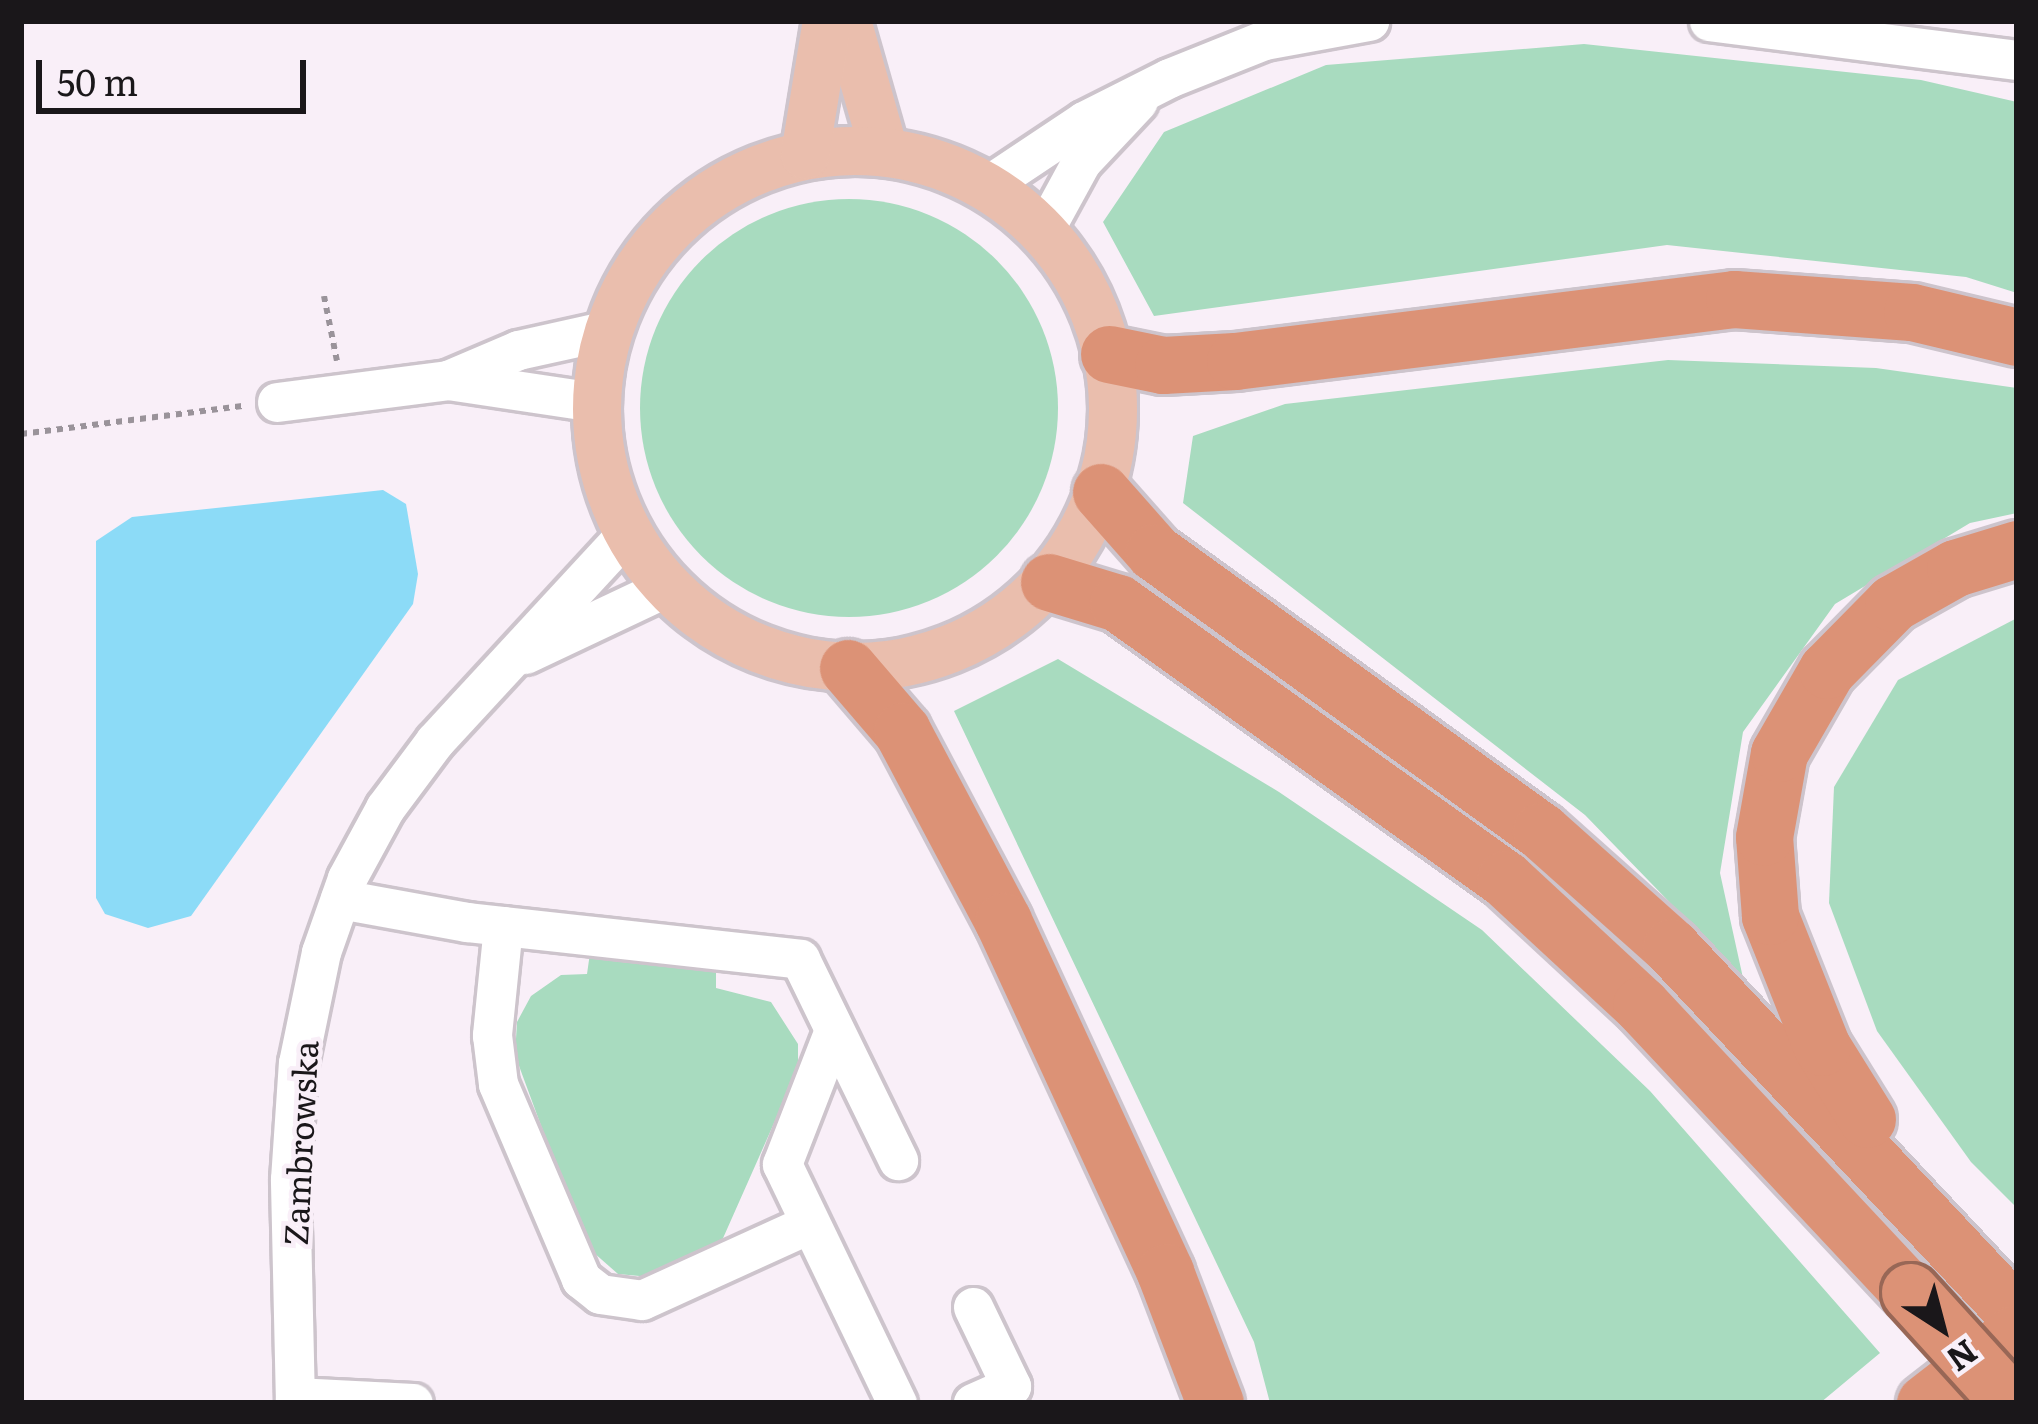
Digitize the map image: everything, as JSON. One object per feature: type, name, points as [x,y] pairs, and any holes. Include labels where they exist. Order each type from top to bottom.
[{"type":"highway","points":[[1109,354],[1163,364],[1235,361],[1734,299],[1912,312],[2017,337]]},
{"type":"highway","points":[[1101,493],[1154,552],[1541,831],[1670,947],[2017,1316]]},
{"type":"highway","points":[[1958,1250],[1822,1047],[1770,916],[1763,837],[1779,754],[1827,670],[1893,603],[1955,568],[2017,549]]},
{"type":"highway","points":[[1049,582],[1118,603],[1505,879],[1641,1005],[2011,1403]]},
{"type":"highway","points":[[848,668],[902,731],[1003,921],[1166,1272],[1215,1403]]},
{"type":"highway","points":[[1924,1403],[2017,1331]]},
{"type":"main road","points":[[806,154],[827,21]]},
{"type":"main road","points":[[847,21],[884,151]]},
{"type":"main road","points":[[884,151],[988,185],[1043,230],[1085,287],[1109,354],[1114,424],[1101,493],[1049,582],[978,638],[893,666],[848,668],[768,653],[714,626],[667,587],[627,533],[608,488],[596,402],[608,330],[631,279],[663,235],[753,171],[806,154],[884,151]]},
{"type":"street","points":[[988,185],[1084,121],[1264,40],[1369,21]]},
{"type":"street","points":[[1709,21],[2017,60]]},
{"type":"street","points":[[1043,230],[1082,162],[1145,92]]},
{"type":"street","points":[[278,402],[448,380],[518,350],[608,330]]},
{"type":"street","points":[[448,380],[596,402]]},
{"type":"street","name":"Zambrowska","points":[[295,1400],[290,1179],[298,1063],[340,899],[385,808],[627,533]]},
{"type":"street","name":"Zambrowska","points":[[514,658],[667,587]]},
{"type":"street","points":[[340,899],[502,926],[800,959],[898,1160]]},
{"type":"street","points":[[502,926],[492,1035],[498,1084],[580,1279],[621,1301],[642,1300],[809,1224]]},
{"type":"street","points":[[834,1030],[782,1164],[897,1403]]},
{"type":"street","points":[[973,1307],[1010,1386],[973,1403]]},
{"type":"street","points":[[295,1400],[413,1403]]},
{"type":"path","points":[[324,296],[344,394]]},
{"type":"path","points":[[21,434],[278,402]]},
{"type":"green space","points":[[1584,44],[1921,80],[2017,102],[2017,293],[1966,277],[1667,245],[1154,316],[1103,222],[1164,132],[1326,65]]},
{"type":"green space","points":[[849,199],[890,203],[929,215],[965,234],[997,260],[1023,292],[1042,328],[1054,367],[1058,408],[1054,449],[1042,488],[1023,524],[997,556],[965,582],[929,601],[890,613],[849,617],[808,613],[769,601],[733,582],[701,556],[675,524],[656,488],[644,449],[640,408],[644,367],[656,328],[675,292],[701,260],[733,234],[769,215],[808,203]]},
{"type":"green space","points":[[1668,360],[1876,368],[2017,388],[2017,513],[1970,523],[1835,604],[1743,732],[1720,873],[1743,978],[1585,815],[1183,503],[1193,436],[1285,404]]},
{"type":"green space","points":[[2017,618],[2017,1208],[1971,1162],[1877,1031],[1829,903],[1834,787],[1898,680]]},
{"type":"green space","points":[[1058,659],[1279,792],[1482,930],[1650,1091],[1880,1353],[1820,1403],[1270,1403],[1254,1342],[954,711]]},
{"type":"green space","points":[[590,953],[716,967],[716,988],[771,1002],[798,1044],[798,1069],[720,1245],[650,1277],[618,1274],[585,1245],[515,1055],[517,1022],[531,996],[561,975],[587,974]]},
{"type":"water","points":[[383,490],[406,504],[418,574],[413,604],[191,916],[148,928],[105,914],[96,898],[96,541],[132,517]]}]
